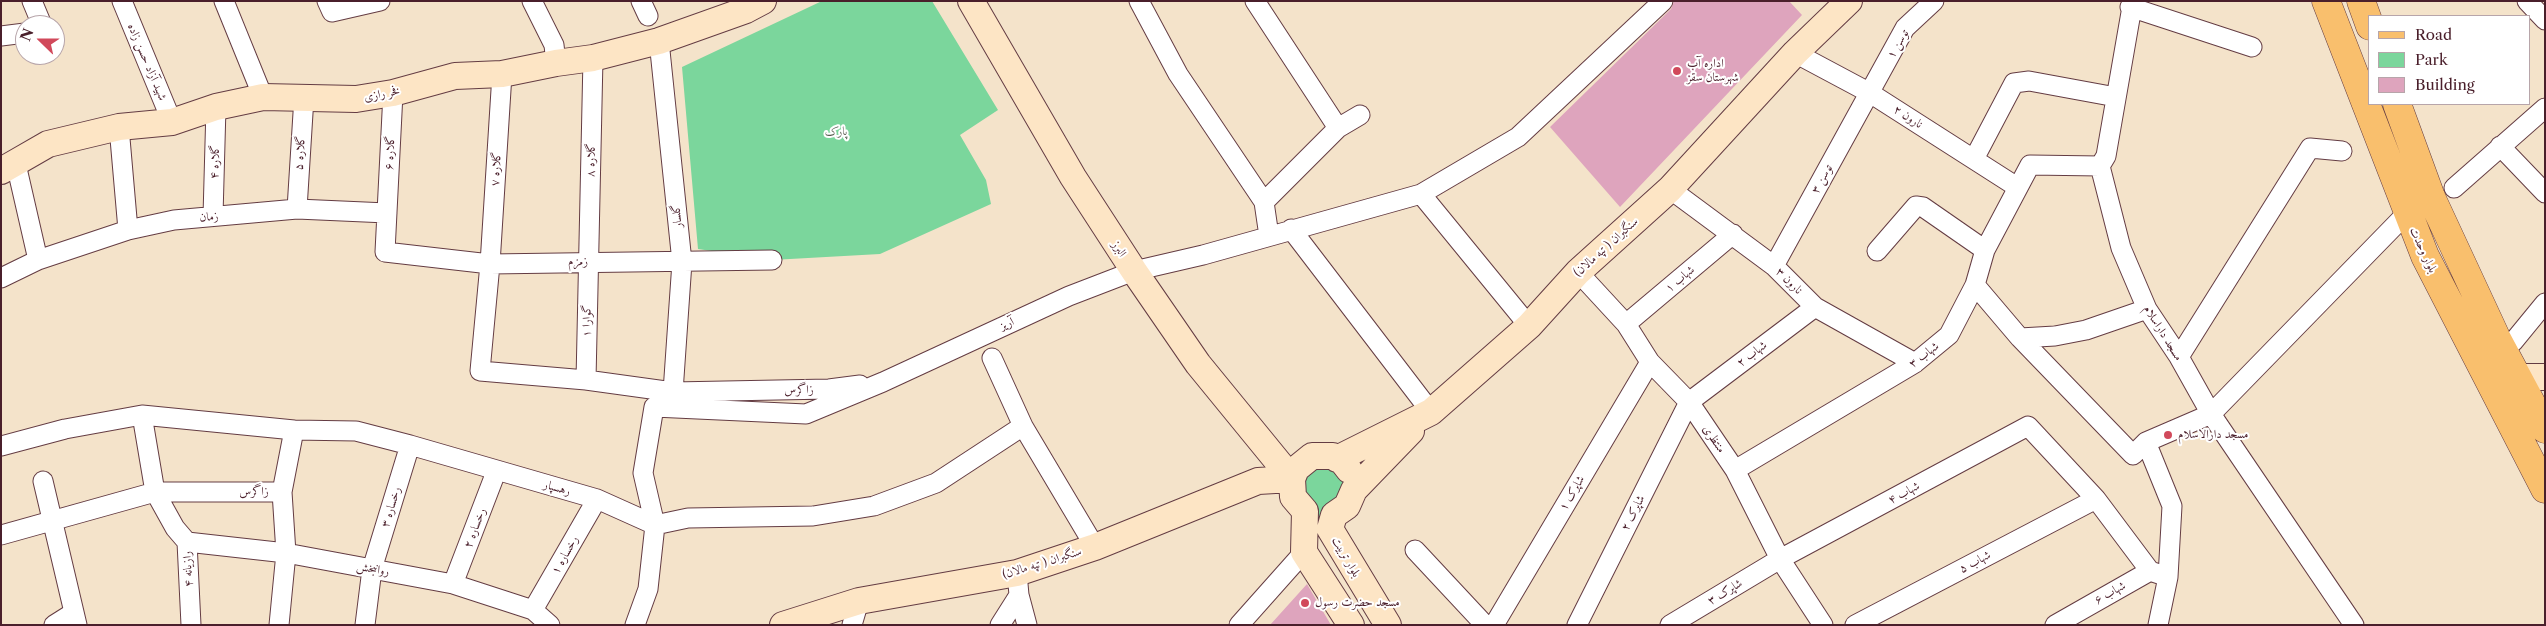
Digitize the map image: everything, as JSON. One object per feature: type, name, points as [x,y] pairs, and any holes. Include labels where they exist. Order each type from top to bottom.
[{"type":"main road","name":"فخر رازی","points":[[9,167],[48,144],[119,127],[172,122],[216,107],[263,97],[356,100],[393,93],[455,76],[502,74],[593,58],[659,41],[746,10],[763,1]]},
{"type":"main road","name":"البرز","points":[[971,1],[1073,177],[1134,271],[1198,364],[1292,479]]},
{"type":"main road","name":"سنگبران ( تپه مالان)","points":[[1337,458],[1409,425],[1430,412],[1529,326],[1578,272],[1670,189],[1796,54],[1849,1]]},
{"type":"main road","name":"بلوار وحدت","points":[[2326,1],[2425,256],[2545,489]]},
{"type":"main road","points":[[2361,1],[2368,20]]},
{"type":"main road","points":[[2398,105],[2431,197],[2496,338],[2532,377],[2545,429]]},
{"type":"main road","points":[[1354,490],[1353,478],[1349,468],[1333,456],[1312,456],[1296,469],[1292,479],[1294,497],[1305,511],[1322,517],[1334,515],[1346,506],[1354,490],[1430,412]]},
{"type":"main road","name":"سنگبران ( تپه مالان)","points":[[784,625],[1018,584],[1095,547],[1258,481],[1292,479]]},
{"type":"main road","points":[[1305,511],[1304,552],[1351,625]]},
{"type":"main road","name":"بلوار تربیت","points":[[1334,515],[1330,529],[1388,625]]},
{"type":"street","points":[[32,1],[38,15]]},
{"type":"street","name":"شهید آزاد حسن زاده","points":[[122,1],[172,122]]},
{"type":"street","points":[[224,1],[263,97]]},
{"type":"street","points":[[329,6],[380,1]]},
{"type":"street","points":[[532,1],[554,45],[556,63]]},
{"type":"street","points":[[1139,1],[1178,74],[1264,202],[1269,236]]},
{"type":"street","points":[[1255,1],[1338,128]]},
{"type":"street","name":"آریز","points":[[883,382],[1069,296],[1134,271],[1422,194],[1518,137],[1663,1]]},
{"type":"street","name":"توسن ۱","points":[[1870,93],[1905,28],[1934,1]]},
{"type":"street","points":[[2100,166],[2106,156],[2131,4],[2252,47]]},
{"type":"street","points":[[1,36],[15,34]]},
{"type":"street","name":"گلسار","points":[[659,41],[682,262],[673,392]]},
{"type":"street","name":"نارون ۲","points":[[1796,54],[1870,93],[2017,187]]},
{"type":"street","name":"گلاره ۸","points":[[588,262],[593,58]]},
{"type":"street","name":"گلاره ۷","points":[[480,371],[490,264],[502,74]]},
{"type":"street","points":[[1974,159],[2014,83],[2029,81],[2116,98]]},
{"type":"street","name":"گلاره ۶","points":[[387,213],[393,93]]},
{"type":"street","name":"توسن ۳","points":[[1774,266],[1870,93]]},
{"type":"street","name":"گلاره ۵","points":[[296,210],[304,97]]},
{"type":"street","name":"گلاره ۴","points":[[213,216],[216,107]]},
{"type":"street","points":[[2454,188],[2545,108]]},
{"type":"street","points":[[1264,202],[1338,128],[1360,115]]},
{"type":"street","points":[[119,127],[128,230]]},
{"type":"street","points":[[2500,146],[2545,193]]},
{"type":"street","points":[[2179,357],[2310,148],[2342,151]]},
{"type":"street","name":"شهاب ۳","points":[[1734,470],[1915,363],[1949,335],[1975,285],[1985,250],[2030,165],[2100,166]]},
{"type":"street","name":"مسجد داراسلام","points":[[2100,166],[2121,248],[2147,309],[2179,357],[2211,414],[2354,625]]},
{"type":"street","points":[[9,167],[38,260]]},
{"type":"street","name":"نارون ۳","points":[[1670,189],[1734,234],[1774,266],[1815,307],[1915,363]]},
{"type":"street","points":[[1422,194],[1529,326]]},
{"type":"street","points":[[1877,250],[1916,206],[1923,207],[1985,250]]},
{"type":"street","name":"زمان","points":[[1,278],[38,260],[128,230],[174,220],[296,210],[387,213]]},
{"type":"street","name":"زمزم","points":[[387,213],[385,252],[490,264],[772,260]]},
{"type":"street","points":[[1975,285],[2020,338],[2133,456],[2146,442],[2211,414],[2407,213]]},
{"type":"street","points":[[1291,229],[1430,412]]},
{"type":"street","name":"شهاب ۱","points":[[1626,324],[1734,234]]},
{"type":"street","name":"گوارا ۱","points":[[586,380],[588,262]]},
{"type":"street","name":"منتظری","points":[[1578,272],[1626,324],[1650,362],[1689,402],[1734,470],[1780,560],[1823,625]]},
{"type":"street","points":[[2513,342],[2545,303]]},
{"type":"street","name":"شهاب ۲","points":[[1689,402],[1815,307]]},
{"type":"street","points":[[2020,338],[2055,336],[2086,330],[2147,309]]},
{"type":"street","points":[[992,358],[1023,426],[1095,547]]},
{"type":"street","name":"شاپرک ۱","points":[[1494,625],[1650,362]]},
{"type":"street","name":"زاگرس","points":[[480,371],[586,380],[673,392],[829,389],[883,382]]},
{"type":"street","name":"زاگرس","points":[[655,526],[643,473],[654,407],[806,414],[883,382]]},
{"type":"street","name":"شاپرک ۲","points":[[1578,625],[1689,402]]},
{"type":"street","points":[[1,446],[65,429],[142,416],[294,430],[356,431],[410,445]]},
{"type":"street","name":"رازیانه ۴","points":[[142,416],[155,492],[171,522],[187,542],[191,625]]},
{"type":"street","points":[[635,625],[648,589],[655,526],[688,518],[814,516],[874,506],[936,483],[1023,426]]},
{"type":"street","name":"شهاب ۴","points":[[1780,560],[2028,426],[2096,499]]},
{"type":"street","name":"زاگرس","points":[[1,535],[54,522],[155,492],[282,492],[294,430]]},
{"type":"street","points":[[2146,442],[2172,506],[2168,577],[2158,625]]},
{"type":"street","name":"رهسپار","points":[[410,445],[457,458],[496,472],[597,499],[655,526]]},
{"type":"street","name":"رخساره ۳","points":[[366,625],[372,569],[410,445]]},
{"type":"street","name":"رخساره ۲","points":[[453,584],[496,472]]},
{"type":"street","points":[[43,481],[75,619],[54,625]]},
{"type":"street","points":[[279,625],[286,553],[282,492]]},
{"type":"street","name":"رخساره ۱","points":[[533,610],[597,499]]},
{"type":"street","points":[[2096,499],[2150,571],[2168,577]]},
{"type":"street","name":"شهاب ۵","points":[[1855,625],[2096,499]]},
{"type":"street","name":"روانبخش","points":[[187,542],[286,553],[453,584],[533,610],[550,625]]},
{"type":"street","points":[[1415,550],[1485,625]]},
{"type":"street","points":[[1238,625],[1304,552]]},
{"type":"street","name":"شاپرک ۳","points":[[1670,625],[1780,560]]},
{"type":"street","name":"شهاب ۶","points":[[2055,625],[2150,571]]},
{"type":"street","points":[[1000,625],[1018,584]]},
{"type":"street","points":[[1018,584],[1027,625]]},
{"type":"green space","name":"پارک","points":[[822,1],[932,1],[998,110],[960,135],[986,180],[991,204],[880,254],[772,260],[698,249],[682,67]]},
{"type":"green space","points":[[1312,456],[1353,478],[1322,517],[1313,516],[1292,479]]},
{"type":"building","name":"اداره آب شهرستان سقز","points":[[1674,1],[1789,1],[1802,15],[1620,207],[1550,127],[1671,9]]},
{"type":"building","name":"مسجد حضرت رسول","points":[[1307,584],[1331,625],[1270,625]]},
{"type":"place","name":"اداره آب شهرستان سقز","points":[[1677,71]]},
{"type":"place","name":"مسجد دارالاسلام","points":[[2168,435]]},
{"type":"place","name":"مسجد حضرت رسول","points":[[1305,603]]}]
